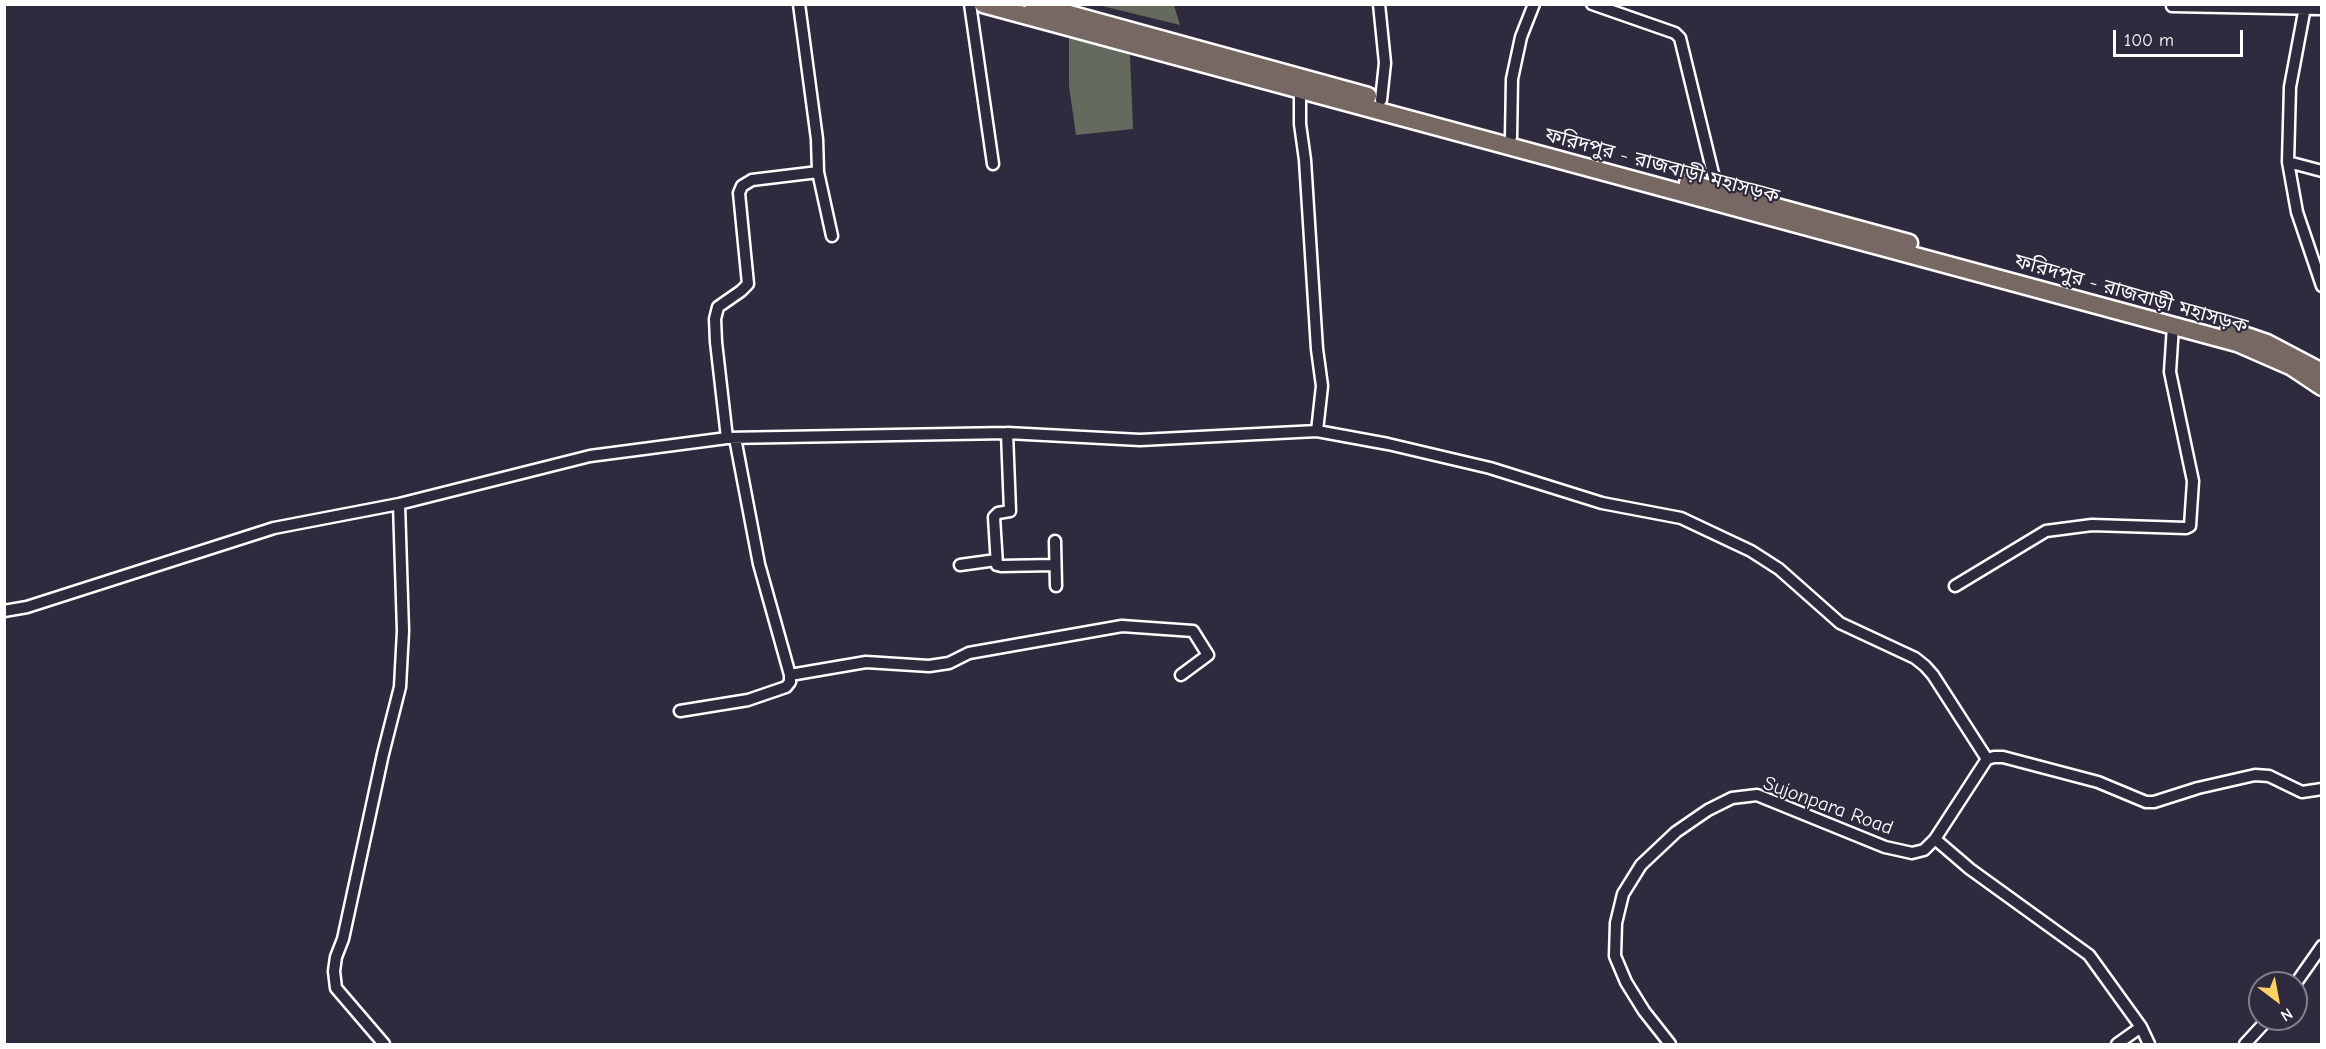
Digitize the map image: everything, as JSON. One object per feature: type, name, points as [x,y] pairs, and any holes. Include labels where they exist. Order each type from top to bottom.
[{"type":"main road","name":"ফরিদপুর - রাজবাড়ী মহাসড়ক","points":[[983,4],[2237,343],[2292,367],[2322,387]]},
{"type":"main road","name":"ফরিদপুর - রাজবাড়ী মহাসড়ক","points":[[1033,4],[1511,137],[1717,190],[2243,334],[2267,343],[2322,372]]},
{"type":"street","points":[[799,4],[817,139],[818,172],[832,236]]},
{"type":"street","points":[[970,4],[993,164]]},
{"type":"street","points":[[1379,4],[1385,63],[1381,100]]},
{"type":"street","points":[[1511,137],[1512,79],[1521,37],[1534,4]]},
{"type":"street","points":[[1592,4],[1675,33],[1680,38],[1717,190]]},
{"type":"street","points":[[2172,6],[2322,9]]},
{"type":"street","points":[[2305,7],[2290,87],[2288,162],[2297,212],[2322,286]]},
{"type":"street","points":[[1300,89],[1300,124],[1305,160],[1317,349],[1322,386],[1317,431]]},
{"type":"street","points":[[2288,162],[2322,171]]},
{"type":"street","points":[[680,711],[748,700],[786,687],[790,682],[759,564],[731,438],[716,342],[715,319],[718,308],[748,284],[739,193],[742,186],[752,180],[818,172]]},
{"type":"street","points":[[1955,586],[2046,531],[2092,525],[2186,528],[2190,526],[2193,481],[2170,372],[2173,326]]},
{"type":"street","points":[[4,611],[27,607],[273,528],[399,504],[590,456],[731,438],[1007,433],[1140,440],[1317,431],[1399,446],[1490,468],[1602,503],[1681,518],[1751,552],[1788,575],[1840,624],[1915,658],[1925,666],[1934,675],[1988,759]]},
{"type":"street","points":[[1007,433],[1010,511],[998,513],[994,517],[997,565],[1054,565]]},
{"type":"street","points":[[384,1044],[336,988],[334,971],[400,687],[403,631],[399,504]]},
{"type":"street","points":[[1055,540],[1056,586]]},
{"type":"street","points":[[960,565],[996,560]]},
{"type":"street","points":[[790,675],[866,662],[929,666],[949,663],[969,653],[1122,627],[1193,631],[1208,655],[1182,675]]},
{"type":"street","points":[[2149,1044],[2141,1027],[2089,955],[1970,869],[1935,839],[1988,759],[2004,757],[2063,772],[2098,782],[2146,802],[2154,802],[2198,788],[2255,775],[2269,776],[2302,792],[2322,789]]},
{"type":"street","name":"Sujonpara Road","points":[[1670,1044],[1644,1011],[1626,982],[1615,956],[1615,945],[1616,923],[1623,894],[1641,865],[1676,832],[1708,810],[1732,798],[1757,795],[1885,847],[1912,853],[1924,850],[1935,839]]},
{"type":"street","points":[[2304,971],[2322,946]]},
{"type":"street","points":[[2117,1044],[2141,1027]]},
{"type":"green space","points":[[1098,5],[1174,5],[1180,25]]},
{"type":"green space","points":[[1069,35],[1130,55],[1133,129],[1076,135],[1069,86]]}]
